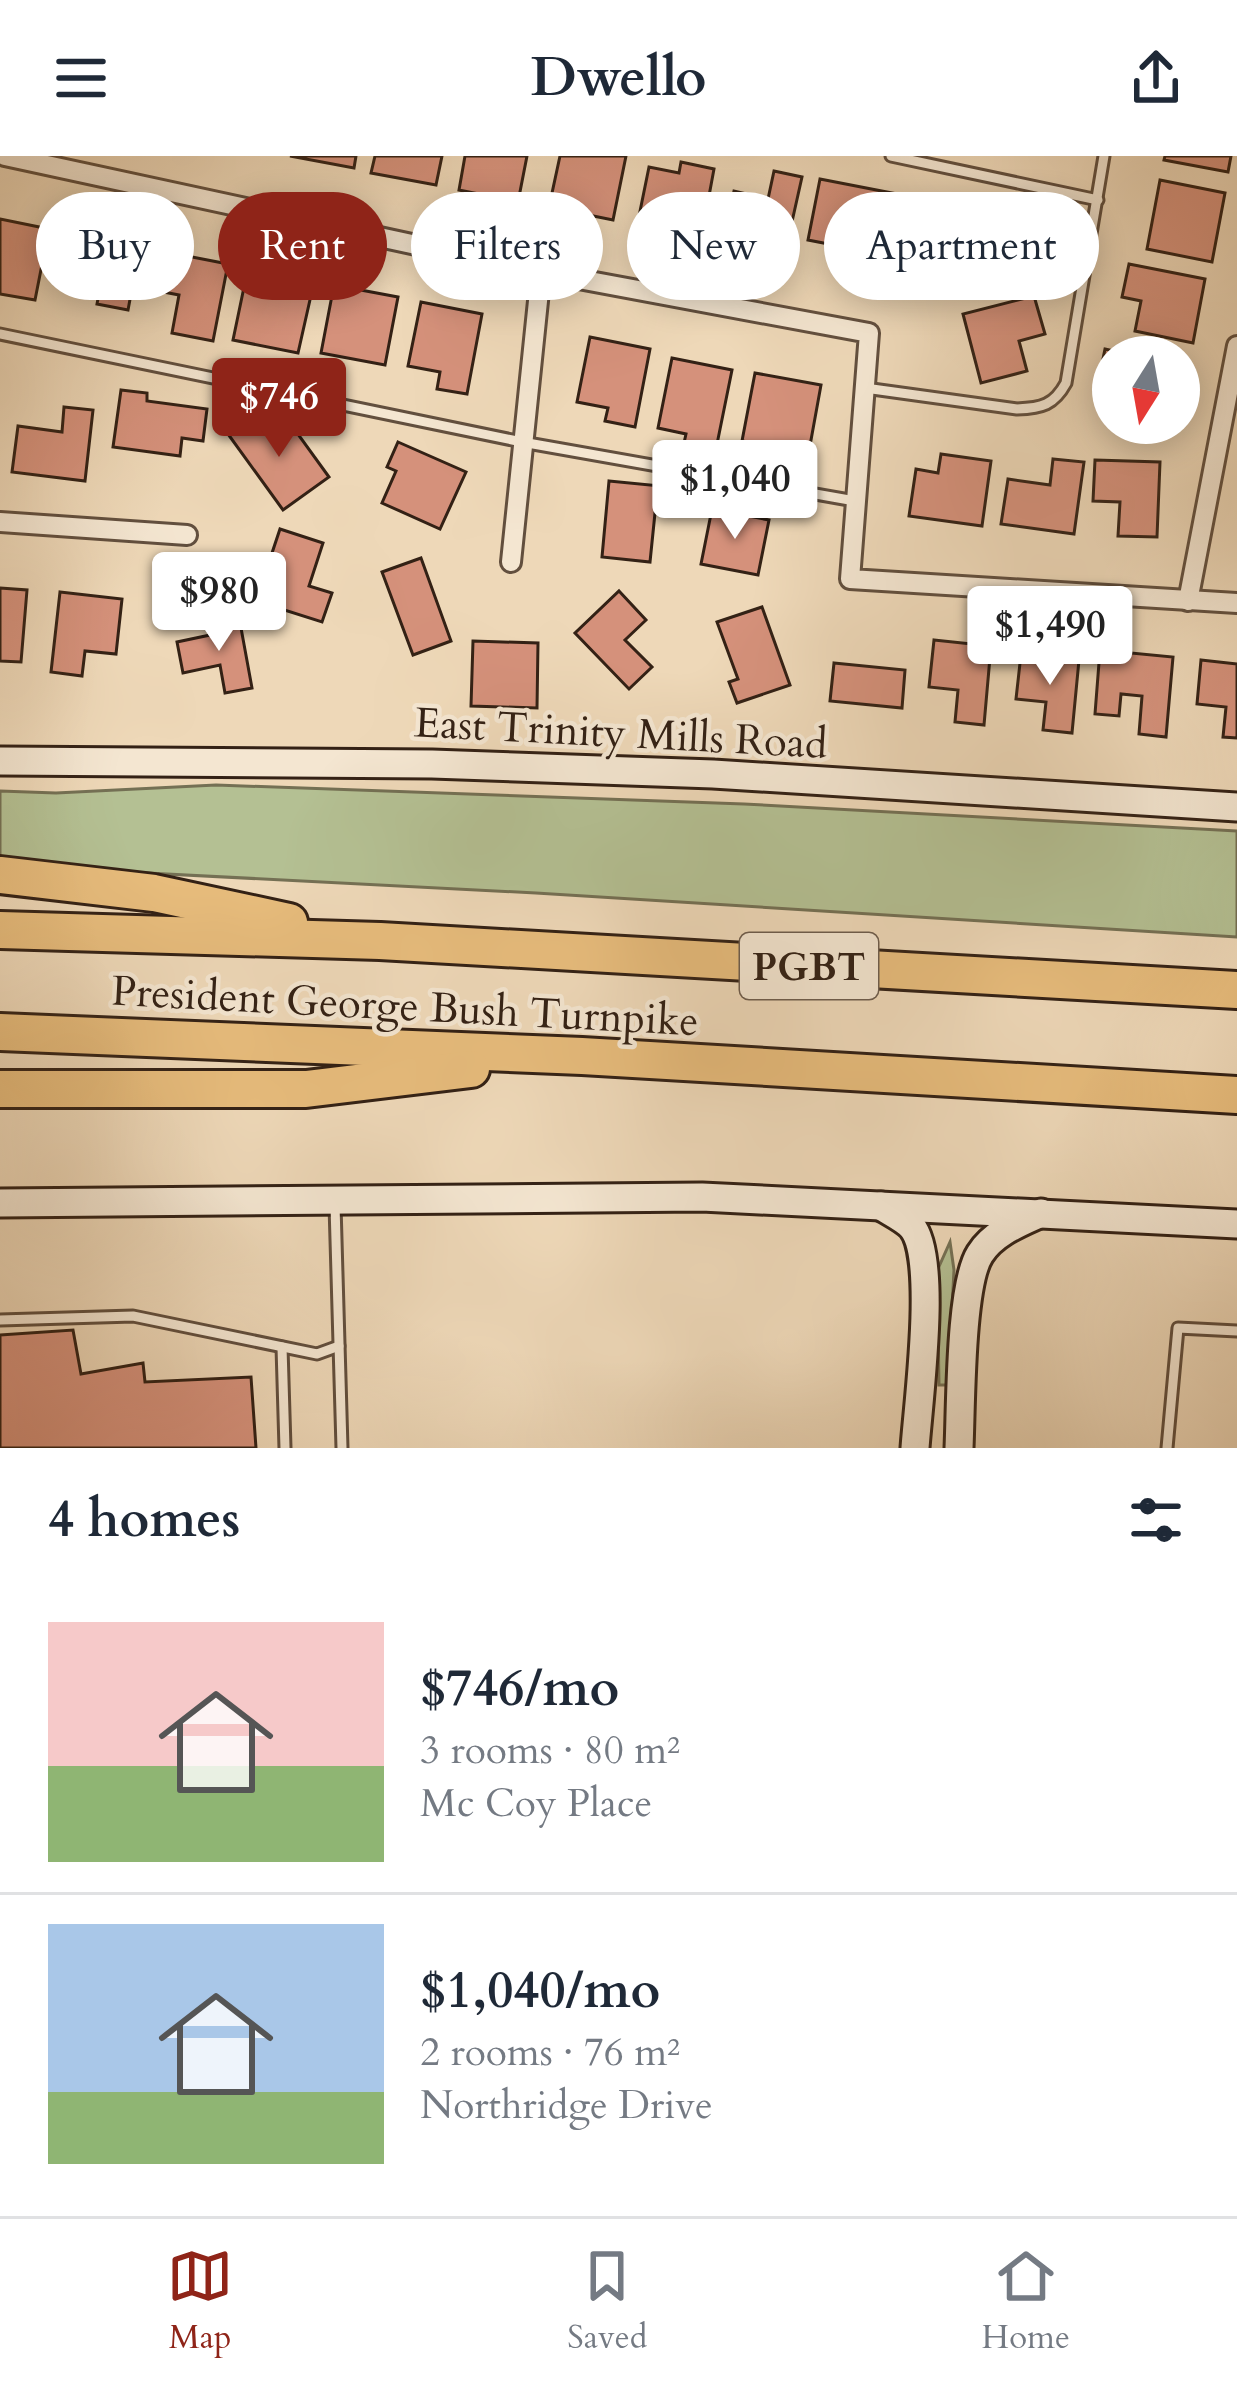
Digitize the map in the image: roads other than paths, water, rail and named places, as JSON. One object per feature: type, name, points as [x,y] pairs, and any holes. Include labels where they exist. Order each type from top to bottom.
[{"type":"highway","points":[[0,875],[154,893],[380,941]]},
{"type":"highway","name":"President George Bush Turnpike","points":[[0,930],[380,941],[1237,990]]},
{"type":"highway","name":"President George Bush Turnpike","points":[[0,1033],[582,1056],[1237,1095]]},
{"type":"highway","points":[[0,1089],[306,1089],[582,1056]]},
{"type":"main road","name":"East Trinity Mills Road","points":[[0,761],[432,764],[643,771],[1237,807]]},
{"type":"main road","points":[[0,1203],[702,1197],[1237,1224]]},
{"type":"main road","points":[[878,1204],[913,1228],[924,1254],[915,1448]]},
{"type":"main road","points":[[958,1448],[967,1285],[980,1252],[1005,1229],[1044,1212]]},
{"type":"street","points":[[5,156],[411,244]]},
{"type":"street","points":[[603,284],[869,333],[850,579],[1237,604]]},
{"type":"street","points":[[511,562],[538,300]]},
{"type":"street","points":[[1188,601],[1237,346]]},
{"type":"street","points":[[0,522],[187,535]]},
{"type":"lane","points":[[891,156],[1060,192]]},
{"type":"lane","points":[[1099,193],[1104,156]]},
{"type":"lane","points":[[862,388],[1017,409],[1041,408],[1058,398],[1066,383],[1081,300]]},
{"type":"lane","points":[[0,334],[522,442],[855,501]]},
{"type":"lane","points":[[335,1199],[342,1448]]},
{"type":"lane","points":[[0,1320],[133,1316],[316,1354],[339,1346]]},
{"type":"lane","points":[[1167,1448],[1178,1328],[1237,1331]]},
{"type":"lane","points":[[282,1347],[285,1448]]}]
